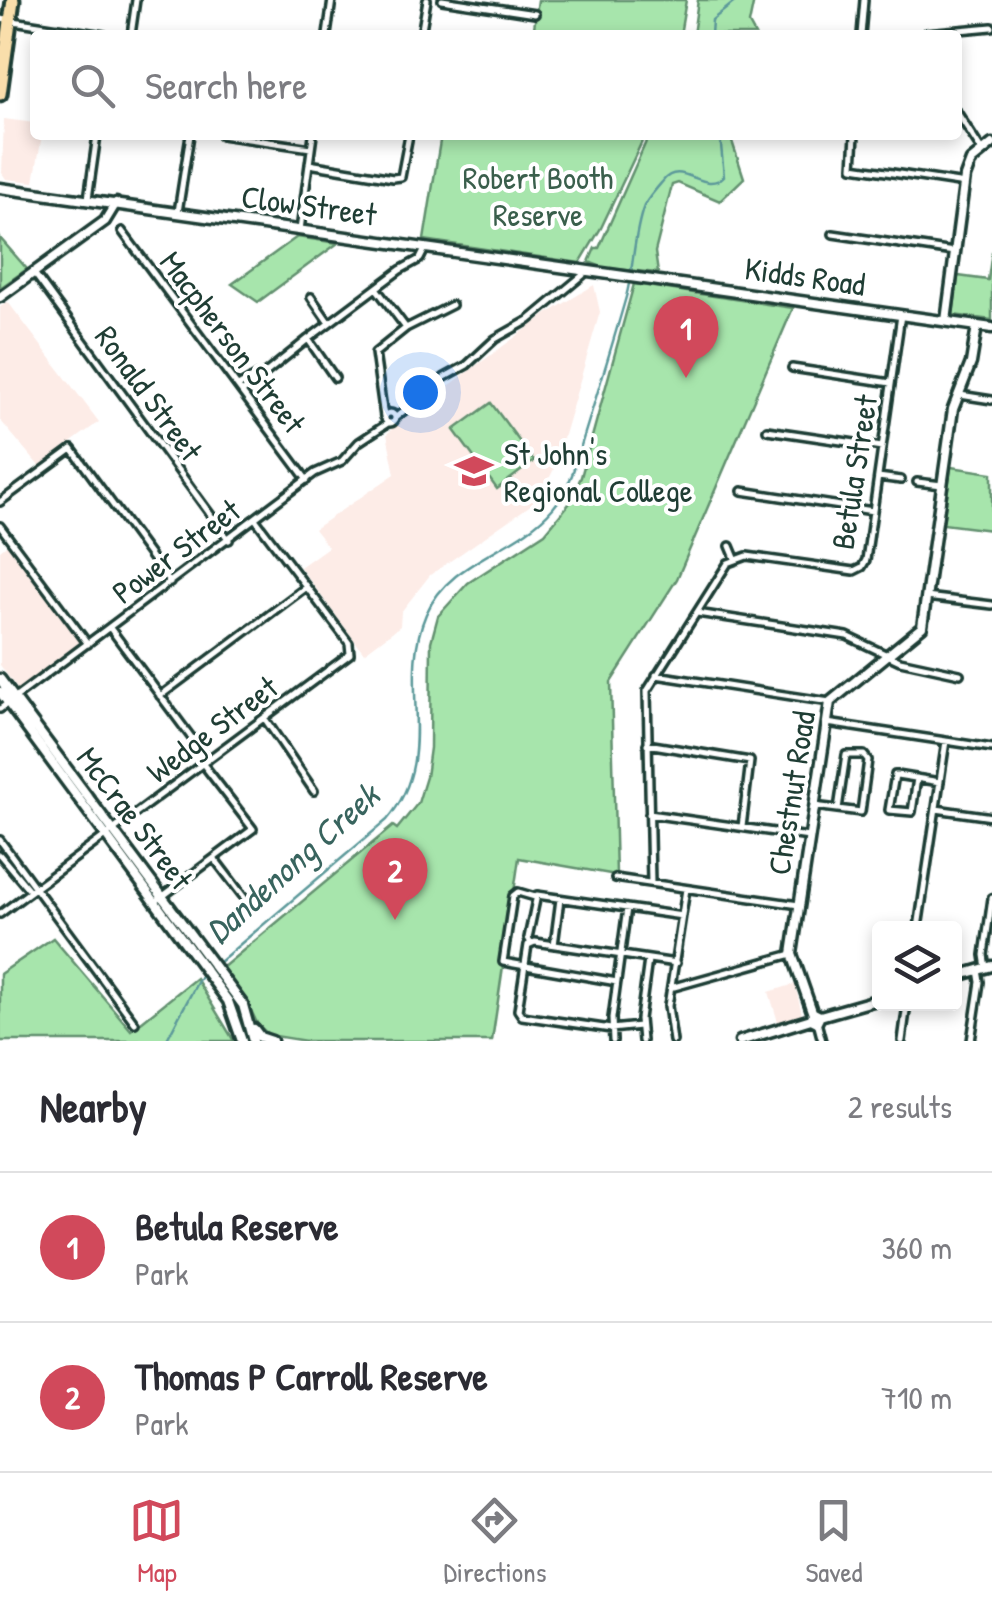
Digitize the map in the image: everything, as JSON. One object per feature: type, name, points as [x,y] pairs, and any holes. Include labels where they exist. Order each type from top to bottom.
[{"type":"highway","points":[[0,94],[5,20],[13,0]]},
{"type":"main road","points":[[946,321],[964,184],[970,161],[992,144]]},
{"type":"main road","name":"Clow Street","points":[[0,188],[611,274]]},
{"type":"main road","points":[[0,297],[90,231],[111,202]]},
{"type":"main road","name":"Kidds Road","points":[[611,274],[992,328]]},
{"type":"main road","name":"Chestnut Road","points":[[815,1018],[792,954],[830,702],[922,626],[957,395],[971,363],[977,326]]},
{"type":"main road","name":"McCrae Street","points":[[0,679],[11,701],[248,1016],[252,1041]]},
{"type":"main road","name":"McCrae Street","points":[[0,692],[11,701]]},
{"type":"main road","name":"McCrae Street","points":[[219,981],[240,1028]]},
{"type":"main road","points":[[740,1041],[872,1001]]},
{"type":"main road","points":[[248,1016],[258,1036],[272,1041]]},
{"type":"main road","points":[[240,1028],[242,1041]]},
{"type":"main road","points":[[240,1028],[252,1041]]},
{"type":"street","points":[[131,30],[136,0]]},
{"type":"street","points":[[328,30],[332,0]]},
{"type":"street","points":[[423,30],[427,0]]},
{"type":"street","points":[[442,0],[535,14]]},
{"type":"street","points":[[861,30],[864,0]]},
{"type":"street","points":[[5,20],[71,30]]},
{"type":"street","points":[[962,30],[992,27]]},
{"type":"street","points":[[962,120],[982,152]]},
{"type":"street","points":[[88,200],[96,140]]},
{"type":"street","points":[[178,212],[189,140]]},
{"type":"street","points":[[256,140],[311,148]]},
{"type":"street","points":[[300,230],[312,140]]},
{"type":"street","points":[[309,164],[393,178],[401,176],[408,140]]},
{"type":"street","points":[[855,140],[853,167],[964,184]]},
{"type":"street","name":"Macpherson Street","points":[[122,231],[307,480]]},
{"type":"street","points":[[833,234],[956,252]]},
{"type":"street","points":[[400,270],[410,258],[414,244]]},
{"type":"street","points":[[240,389],[420,259],[426,246]]},
{"type":"street","points":[[572,284],[573,268]]},
{"type":"street","name":"Power Street","points":[[0,709],[307,480],[342,461],[389,417],[467,365],[495,339],[529,320],[584,270]]},
{"type":"street","name":"Ronald Street","points":[[34,273],[229,540]]},
{"type":"street","points":[[376,288],[406,328]]},
{"type":"street","points":[[311,297],[330,323]]},
{"type":"street","points":[[389,417],[382,402],[375,353],[406,328],[452,305]]},
{"type":"street","name":"Betula Street","points":[[735,558],[747,556],[854,571],[862,567],[901,315]]},
{"type":"street","points":[[308,338],[335,378]]},
{"type":"street","points":[[792,368],[891,383]]},
{"type":"street","points":[[957,395],[992,400]]},
{"type":"street","points":[[767,430],[882,447]]},
{"type":"street","points":[[0,502],[72,449],[170,583]]},
{"type":"street","points":[[878,477],[901,480]]},
{"type":"street","points":[[917,482],[942,485]]},
{"type":"street","points":[[742,492],[873,511]]},
{"type":"street","points":[[160,696],[307,587],[256,520]]},
{"type":"street","points":[[0,526],[88,644]]},
{"type":"street","points":[[650,883],[646,693],[728,563],[735,558],[730,546]]},
{"type":"street","name":"Wedge Street","points":[[0,914],[351,650],[307,587]]},
{"type":"street","points":[[926,596],[992,605]]},
{"type":"street","points":[[696,613],[847,636],[920,668],[960,674]]},
{"type":"street","points":[[110,628],[253,830],[159,899]]},
{"type":"street","points":[[656,675],[830,702]]},
{"type":"street","points":[[264,718],[314,791]]},
{"type":"street","points":[[826,723],[992,748]]},
{"type":"street","points":[[919,921],[946,741]]},
{"type":"street","points":[[647,744],[750,761],[742,827]]},
{"type":"street","points":[[838,809],[845,756],[850,753],[864,755],[868,760],[861,812]]},
{"type":"street","points":[[917,778],[912,812],[889,810],[894,776],[917,778],[940,782]]},
{"type":"street","points":[[814,806],[870,814]]},
{"type":"street","points":[[936,809],[992,817]]},
{"type":"street","points":[[648,814],[810,837]]},
{"type":"street","points":[[0,840],[33,890]]},
{"type":"street","points":[[0,855],[44,901],[135,1023]]},
{"type":"street","points":[[214,858],[249,904]]},
{"type":"street","points":[[615,878],[799,905]]},
{"type":"street","points":[[673,1041],[668,1006],[686,889]]},
{"type":"street","points":[[616,982],[506,964],[503,958],[512,896],[518,892],[682,916]]},
{"type":"street","points":[[535,897],[518,1010],[522,1016],[611,1029],[640,1026]]},
{"type":"street","points":[[554,945],[560,898]]},
{"type":"street","points":[[971,1041],[985,968],[992,898]]},
{"type":"street","points":[[613,1041],[611,1029],[627,908]]},
{"type":"street","points":[[530,943],[676,964]]},
{"type":"street","points":[[673,987],[792,954]]},
{"type":"street","points":[[642,1041],[640,1026],[648,959]]},
{"type":"street","points":[[902,1041],[906,1011]]},
{"type":"street","points":[[815,1018],[822,1041]]},
{"type":"shaded area","points":[[4,119],[30,122],[30,140],[41,140],[34,182],[6,179],[2,173]]},
{"type":"shaded area","name":"St John's Regional College","points":[[594,285],[600,312],[554,469],[538,500],[430,575],[401,612],[400,626],[364,653],[300,567],[328,547],[314,529],[395,474],[387,434],[398,423],[547,314]]},
{"type":"shaded area","points":[[8,302],[99,422],[39,466],[0,420],[0,307]]},
{"type":"shaded area","points":[[9,543],[81,643],[18,690],[0,665],[0,550]]},
{"type":"shaded area","points":[[795,984],[802,1015],[778,1022],[769,992]]},
{"type":"green space","points":[[538,0],[686,0],[681,30],[534,30]]},
{"type":"green space","points":[[698,0],[754,0],[749,24],[752,30],[694,30]]},
{"type":"green space","name":"Robert Booth Reserve","points":[[440,140],[643,140],[580,263],[424,240]]},
{"type":"green space","points":[[647,140],[732,140],[744,178],[720,201],[678,183],[672,185],[655,252],[658,273],[604,268],[589,262],[595,248],[599,248]]},
{"type":"green space","points":[[297,237],[338,243],[258,302],[232,284]]},
{"type":"green space","points":[[0,238],[27,269],[0,288]]},
{"type":"green space","points":[[992,251],[992,320],[953,315],[958,276],[988,280]]},
{"type":"green space","points":[[634,284],[793,308],[677,579],[611,682],[616,875],[519,858],[492,1041],[306,1041],[269,1035],[258,1025],[246,1000],[222,968],[393,826],[397,829],[418,803],[430,748],[431,642],[438,616],[468,583],[545,533],[569,504],[581,477]]},
{"type":"green space","points":[[491,403],[534,461],[497,489],[454,430]]},
{"type":"green space","points":[[951,467],[992,473],[992,530],[943,524]]},
{"type":"green space","points":[[53,938],[131,1030],[196,978],[234,1041],[0,1041],[0,974]]},
{"type":"waterway","name":"Dandenong Creek","points":[[711,30],[712,20],[737,0]]},
{"type":"waterway","name":"Dandenong Creek","points":[[166,1041],[199,979],[387,820],[403,795],[416,745],[415,667],[426,614],[451,580],[538,523],[561,497],[572,475],[626,297],[644,206],[670,175],[677,173],[709,182],[724,176],[720,140]]},
{"type":"place","name":"Betula Reserve","points":[[686,378]]},
{"type":"place","name":"St John's Regional College","points":[[474,471]]},
{"type":"place","name":"Thomas P Carroll Reserve","points":[[395,920]]}]
